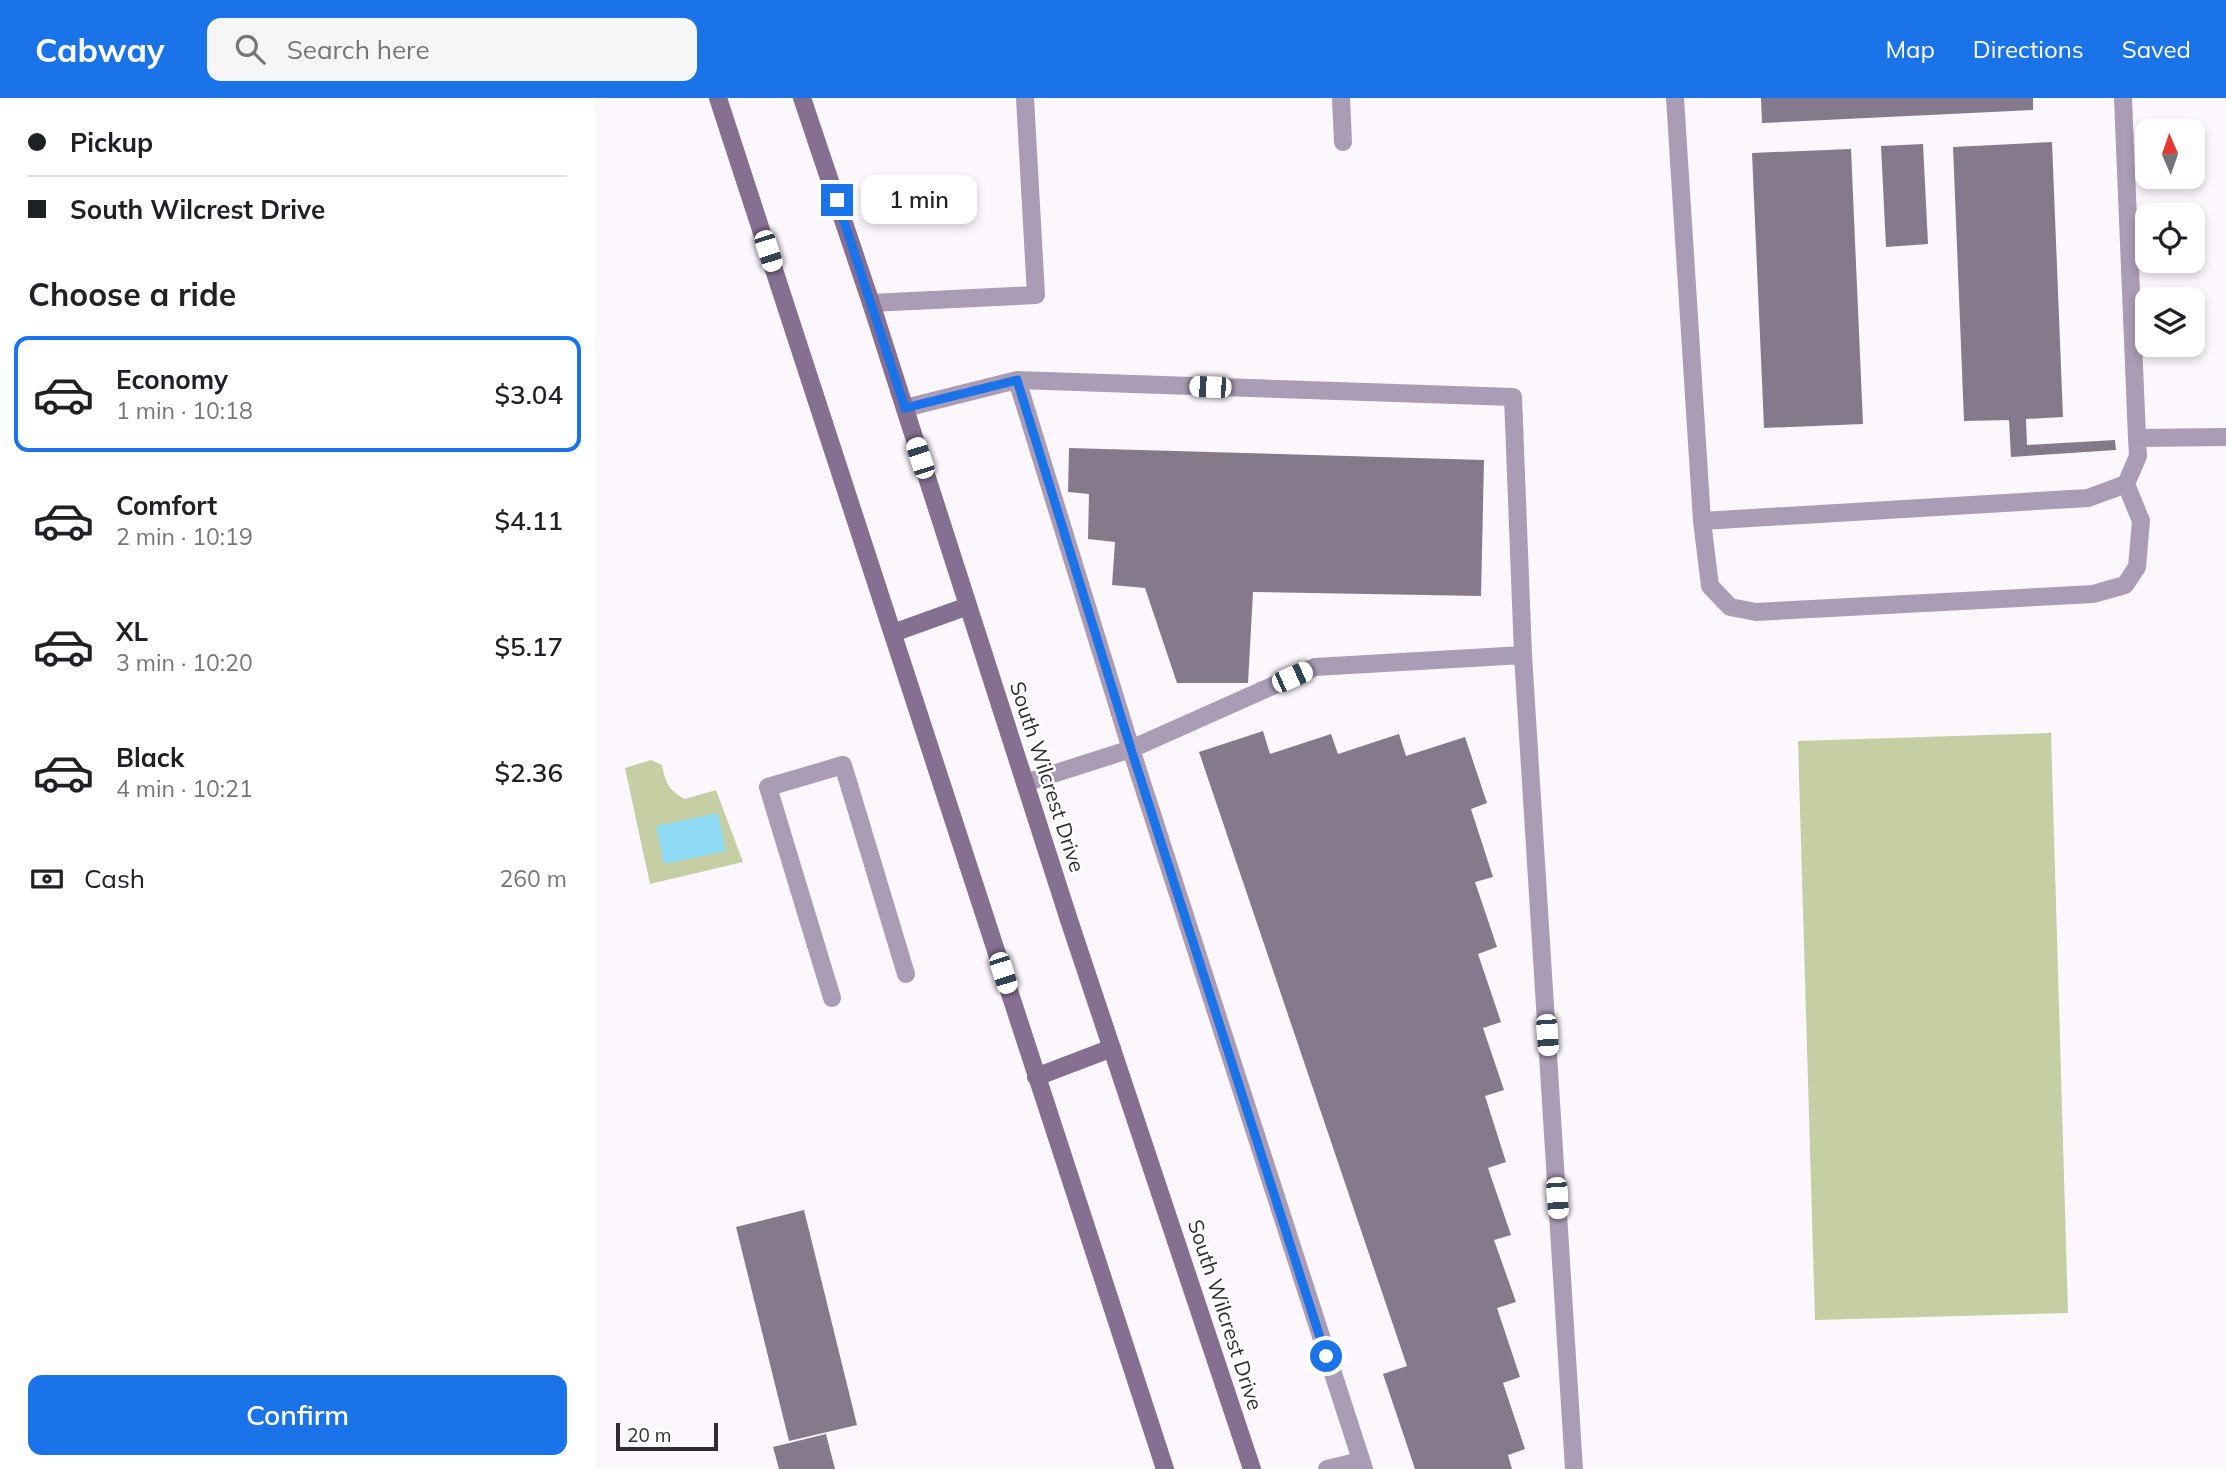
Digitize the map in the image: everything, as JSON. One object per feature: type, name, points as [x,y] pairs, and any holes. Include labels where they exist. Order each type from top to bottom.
[{"type":"main road","points":[[718,98],[1165,1469]]},
{"type":"main road","name":"South Wilcrest Drive","points":[[802,98],[1252,1469]]},
{"type":"main road","points":[[893,633],[968,606]]},
{"type":"main road","points":[[1036,1077],[1112,1048]]},
{"type":"lane","points":[[871,303],[1036,295],[1025,98]]},
{"type":"lane","points":[[1341,98],[1343,142]]},
{"type":"lane","points":[[1675,98],[1702,521],[1710,586],[1730,607],[1756,612],[2093,594],[2125,585],[2137,566],[2141,521],[2126,484],[2138,456],[2123,98]]},
{"type":"lane","points":[[905,408],[1017,380],[1513,397],[1523,655],[1574,1469]]},
{"type":"lane","points":[[1017,380],[1131,749],[1362,1465],[1327,1469]]},
{"type":"lane","points":[[2137,438],[2226,437]]},
{"type":"lane","points":[[1702,521],[2088,498],[2126,484]]},
{"type":"lane","points":[[1025,783],[1131,749],[1315,667],[1523,655]]},
{"type":"lane","points":[[832,998],[768,787],[843,765],[906,974]]},
{"type":"green space","points":[[2051,733],[2068,1313],[1815,1320],[1798,741]]},
{"type":"green space","points":[[651,760],[662,765],[669,785],[685,799],[716,790],[743,862],[650,884],[625,768]]},
{"type":"water","points":[[718,813],[726,851],[664,864],[656,826]]},
{"type":"building","points":[[1761,98],[2033,98],[2033,110],[1762,123]]},
{"type":"building","points":[[2052,142],[2063,417],[2026,419],[2027,445],[2115,440],[2116,450],[2011,457],[2009,420],[1964,421],[1953,147]]},
{"type":"building","points":[[1923,144],[1928,244],[1886,247],[1881,146]]},
{"type":"building","points":[[1851,149],[1863,424],[1764,428],[1752,153]]},
{"type":"building","points":[[1069,448],[1484,460],[1481,596],[1253,592],[1248,683],[1177,683],[1145,588],[1112,585],[1115,542],[1088,539],[1089,494],[1068,492]]},
{"type":"building","points":[[1263,731],[1270,754],[1331,734],[1338,754],[1399,734],[1406,756],[1465,737],[1487,803],[1471,809],[1493,877],[1475,882],[1497,947],[1478,954],[1501,1022],[1483,1028],[1504,1090],[1485,1096],[1506,1162],[1488,1168],[1511,1235],[1494,1240],[1516,1302],[1497,1308],[1520,1377],[1503,1383],[1525,1449],[1508,1455],[1512,1469],[1415,1469],[1383,1374],[1407,1366],[1199,752]]},
{"type":"building","points":[[804,1210],[857,1425],[789,1441],[736,1227]]},
{"type":"building","points":[[826,1434],[835,1469],[779,1469],[773,1447]]},
{"type":"route","points":[[837,200],[905,408],[1017,380],[1131,749],[1326,1356]]}]
